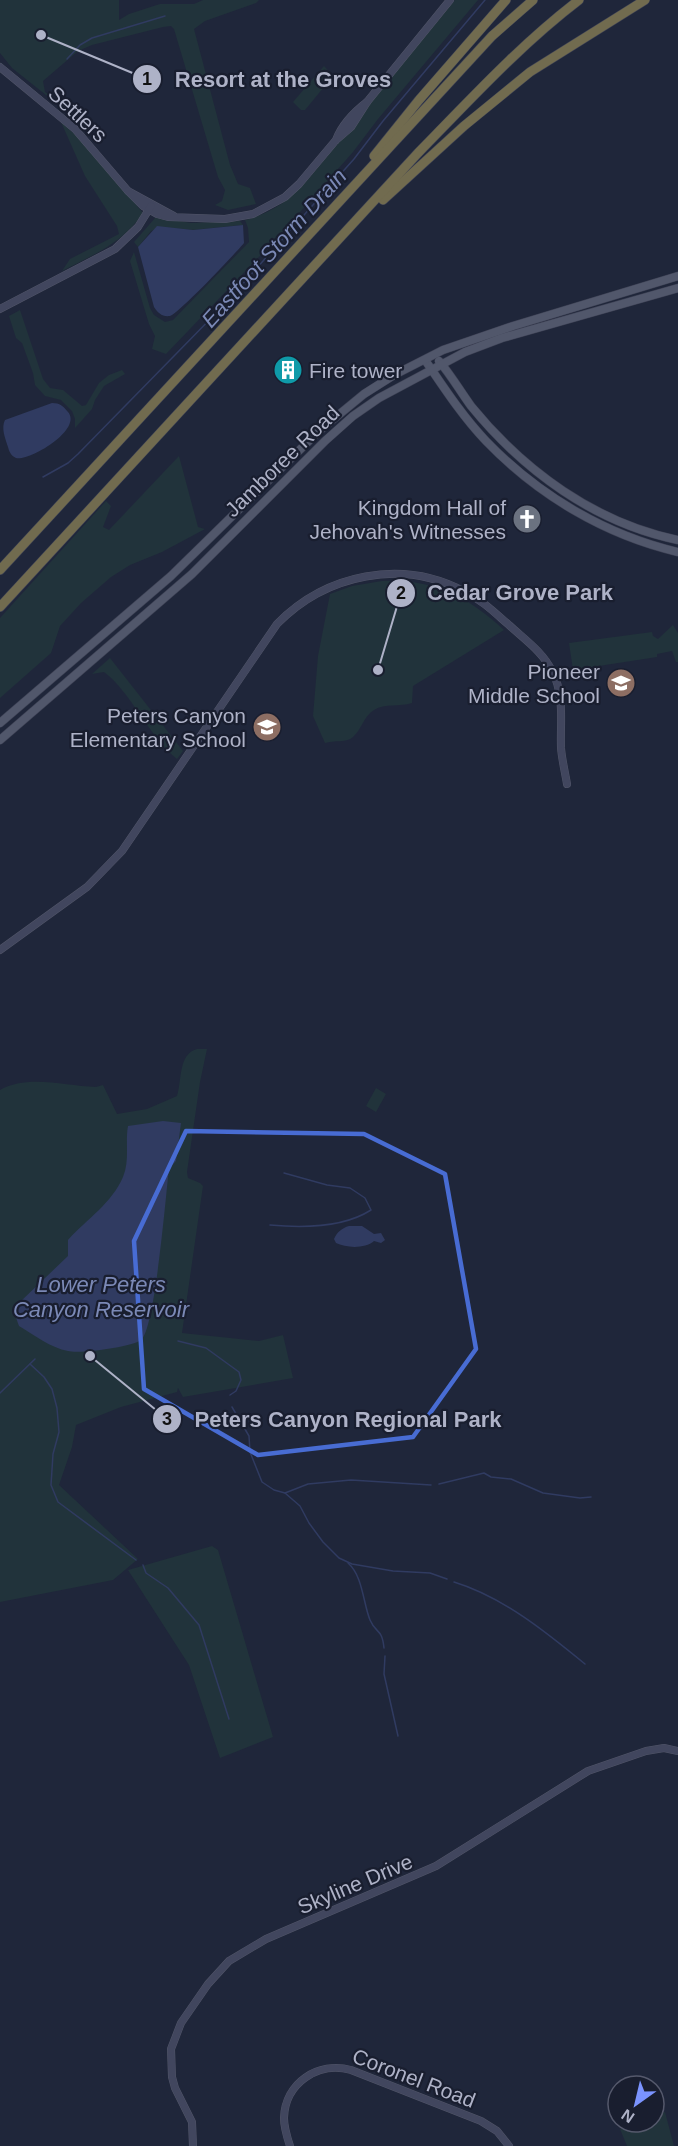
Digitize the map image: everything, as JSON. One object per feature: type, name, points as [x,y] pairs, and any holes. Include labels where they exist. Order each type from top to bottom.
[{"type":"highway","points":[[335,206],[419,100],[506,0]]},
{"type":"highway","points":[[0,570],[492,36],[533,0]]},
{"type":"highway","points":[[0,607],[356,223],[418,153],[484,85],[579,0]]},
{"type":"highway","points":[[356,223],[464,126],[530,72],[645,0]]},
{"type":"main road","name":"Jamboree Road","points":[[0,723],[171,576],[340,412],[394,375],[443,350],[678,276]]},
{"type":"main road","name":"Jamboree Road","points":[[0,740],[192,574],[337,430],[379,398],[465,352],[502,338],[678,288]]},
{"type":"main road","points":[[435,355],[471,405],[505,442],[544,478],[601,513],[640,530],[678,540]]},
{"type":"main road","points":[[425,360],[485,439],[531,481],[597,523],[653,546],[678,552]]},
{"type":"street","name":"Settlers","points":[[0,67],[75,129],[128,191],[151,207],[188,219],[225,219],[253,214],[267,208],[285,197],[299,184],[336,140],[351,127],[367,102],[450,0]]},
{"type":"street","points":[[0,309],[115,249],[138,227],[151,207]]},
{"type":"street","points":[[0,950],[73,897],[105,869],[137,831],[277,624],[303,601],[345,580],[387,573],[418,576],[442,582],[482,602],[526,639],[545,660],[557,681],[561,748],[567,784]]},
{"type":"street","name":"Skyline Drive","points":[[193,2146],[192,2122],[172,2077],[171,2049],[181,2023],[208,1984],[229,1961],[266,1939],[436,1866],[588,1771],[646,1751],[664,1749],[678,1751]]},
{"type":"street","name":"Coronel Road","points":[[290,2146],[284,2120],[286,2103],[293,2089],[308,2074],[323,2068],[337,2067],[351,2070],[481,2121],[497,2131],[509,2146]]},
{"type":"highlighted area","points":[[186,1131],[364,1134],[445,1174],[476,1349],[413,1437],[258,1455],[144,1389],[134,1241]]},
{"type":"shaded area","points":[[0,0],[119,0],[119,20],[129,14],[160,4],[194,4],[203,0],[259,0],[205,21],[194,29],[230,165],[238,184],[250,188],[256,204],[228,210],[215,205],[222,201],[225,190],[218,177],[174,29],[171,26],[92,45],[78,51],[43,81],[45,92],[54,98],[51,99],[12,68],[0,53]]},
{"type":"shaded area","points":[[455,0],[478,0],[353,152],[278,237],[166,354],[152,349],[155,336],[149,324],[130,261],[134,252],[154,315],[165,322],[173,320],[249,242],[245,220],[274,209],[306,182]]},
{"type":"shaded area","points":[[324,66],[333,76],[305,110],[301,110],[293,102]]},
{"type":"shaded area","points":[[61,122],[80,139],[143,213],[117,240],[96,254],[62,271],[70,259],[119,234],[117,226],[85,176]]},
{"type":"shaded area","points":[[156,217],[191,223],[240,221],[243,225],[193,230],[162,227],[151,231],[138,247],[134,242]]},
{"type":"shaded area","points":[[20,310],[43,379],[50,388],[63,390],[82,406],[86,405],[99,383],[109,375],[122,370],[125,374],[104,386],[92,409],[75,428],[72,411],[61,400],[45,396],[35,385],[22,343],[16,338],[9,316]]},
{"type":"shaded area","points":[[179,456],[198,527],[205,529],[162,552],[130,565],[111,577],[81,603],[60,626],[51,653],[0,698],[0,618],[106,501],[111,506],[103,527],[109,530]]},
{"type":"shaded area","points":[[382,581],[418,583],[449,592],[477,608],[504,630],[413,686],[412,703],[378,708],[367,716],[351,739],[325,743],[313,716],[318,656],[330,594],[352,586]]},
{"type":"shaded area","points":[[673,625],[678,633],[678,662],[672,651],[657,654],[657,657],[573,670],[569,643],[652,632],[653,636],[658,639]]},
{"type":"shaded area","points":[[110,658],[183,751],[177,759],[158,739],[114,681],[104,672],[92,674]]},
{"type":"shaded area","points":[[197,1049],[207,1049],[187,1172],[188,1178],[203,1186],[182,1333],[259,1341],[283,1335],[293,1378],[183,1397],[178,1388],[177,1392],[121,1407],[76,1425],[72,1447],[59,1485],[138,1559],[113,1580],[0,1602],[0,1090],[11,1085],[35,1082],[96,1087],[103,1085],[117,1114],[147,1109],[177,1096],[184,1062],[191,1052]]},
{"type":"shaded area","points":[[376,1088],[386,1094],[376,1112],[366,1106]]},
{"type":"shaded area","points":[[212,1546],[218,1550],[273,1737],[220,1758],[189,1665],[128,1570]]},
{"type":"shaded area","points":[[666,2116],[674,2146],[627,2146],[622,2134],[666,2134]]},
{"type":"water","points":[[243,225],[244,243],[219,270],[175,313],[167,316],[159,313],[154,307],[138,247],[157,226],[193,230]]},
{"type":"water","points":[[52,403],[61,405],[68,412],[71,419],[68,427],[61,436],[42,450],[22,458],[14,457],[5,437],[3,426],[5,420]]},
{"type":"water","name":"Lower Peters Canyon Reservoir","points":[[163,1121],[181,1123],[176,1161],[169,1168],[163,1231],[151,1312],[141,1340],[106,1349],[74,1352],[49,1344],[19,1326],[15,1315],[20,1302],[68,1256],[68,1240],[106,1203],[123,1177],[128,1126]]},
{"type":"water","points":[[349,1226],[362,1226],[374,1234],[381,1233],[385,1240],[381,1243],[374,1241],[355,1247],[336,1243],[334,1239],[337,1234]]},
{"type":"waterway","name":"Eastfoot Storm Drain","points":[[43,477],[68,463],[78,454],[222,307],[354,159],[485,0]]},
{"type":"waterway","points":[[67,59],[80,45],[92,38],[165,16]]},
{"type":"waterway","points":[[270,1225],[322,1225],[348,1220],[371,1210],[365,1198],[350,1188],[327,1185],[284,1173]]},
{"type":"waterway","points":[[178,1341],[206,1348],[239,1372],[241,1380],[236,1391],[230,1395]]},
{"type":"waterway","points":[[0,1393],[35,1359]]},
{"type":"waterway","points":[[30,1364],[44,1377],[52,1389],[57,1408],[59,1432],[53,1454],[51,1485],[58,1502],[136,1560]]},
{"type":"waterway","points":[[232,1407],[249,1436],[250,1452],[262,1482],[274,1490],[285,1493],[300,1506],[323,1542],[339,1558],[352,1564],[393,1571],[430,1573],[447,1579]]},
{"type":"waterway","points":[[439,1484],[484,1473],[491,1477],[511,1479],[543,1493],[580,1498],[591,1497]]},
{"type":"waterway","points":[[285,1493],[308,1484],[351,1480],[431,1485]]},
{"type":"waterway","points":[[348,1563],[357,1575],[370,1620],[380,1634],[384,1648]]},
{"type":"waterway","points":[[143,1565],[146,1573],[168,1588],[199,1625],[229,1719]]},
{"type":"waterway","points":[[454,1582],[507,1606],[585,1664]]},
{"type":"waterway","points":[[385,1656],[384,1674],[398,1736]]},
{"type":"place","name":"Resort at the Groves","points":[[41,35]]},
{"type":"place","name":"Fire tower","points":[[288,370]]},
{"type":"place","name":"Kingdom Hall of Jehovah's Witnesses","points":[[527,519]]},
{"type":"place","name":"Cedar Grove Park","points":[[378,670]]},
{"type":"place","name":"Pioneer Middle School","points":[[621,683]]},
{"type":"place","name":"Peters Canyon Elementary School","points":[[267,727]]},
{"type":"place","name":"Peters Canyon Regional Park","points":[[90,1356]]}]
